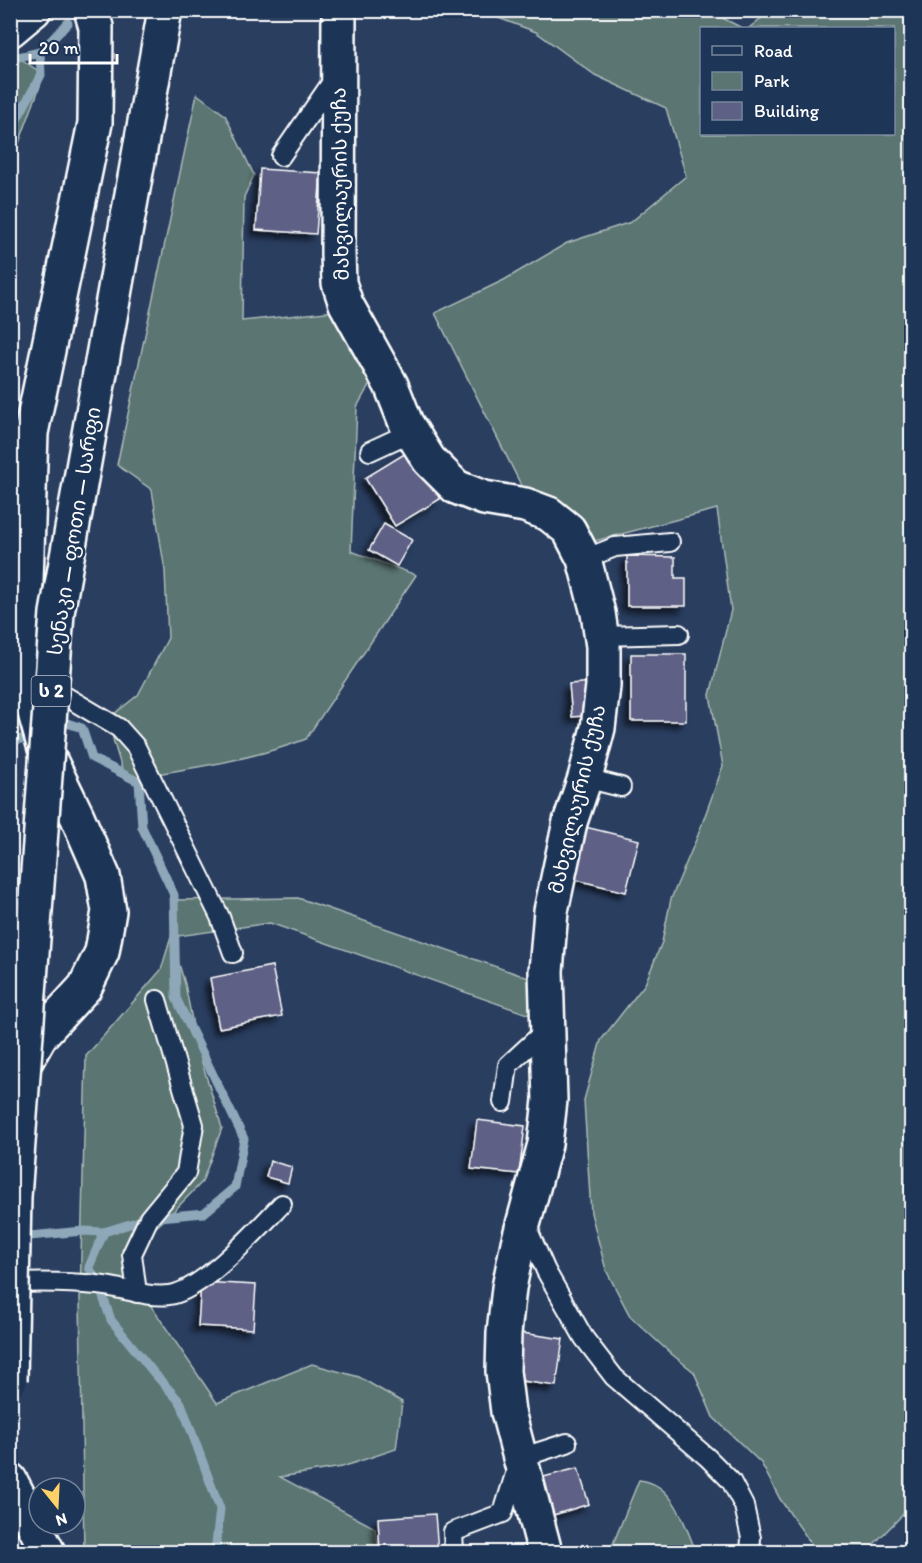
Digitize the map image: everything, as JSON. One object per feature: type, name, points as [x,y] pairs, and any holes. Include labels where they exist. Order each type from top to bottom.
[{"type":"main road","points":[[10,30],[34,10]]},
{"type":"main road","points":[[10,1089],[40,1036],[85,987],[102,952],[109,911],[103,876],[46,752],[17,662],[31,433],[95,123],[96,27],[91,10]]},
{"type":"main road","name":"სენაკი — ფოთი — სარფი","points":[[10,1380],[14,1197],[57,613],[165,10]]},
{"type":"main road","name":"მახვილაურის ქუჩა","points":[[339,10],[339,283],[346,304],[391,385],[411,432],[429,460],[456,487],[484,498],[525,506],[549,514],[569,530],[584,559],[598,613],[603,686],[598,728],[585,778],[570,822],[551,911],[546,971],[550,1100],[546,1144],[509,1288],[504,1334],[503,1371],[508,1412],[545,1552]]},
{"type":"main road","points":[[10,1480],[48,1552]]},
{"type":"lane","points":[[281,156],[338,74]]},
{"type":"lane","points":[[370,451],[411,432]]},
{"type":"lane","points":[[584,559],[615,547],[670,542]]},
{"type":"lane","points":[[601,636],[679,634]]},
{"type":"lane","points":[[17,662],[67,699],[119,728],[136,747],[220,917],[233,953]]},
{"type":"lane","points":[[585,778],[621,787]]},
{"type":"lane","points":[[137,1293],[132,1254],[150,1218],[186,1173],[194,1125],[157,1000]]},
{"type":"lane","points":[[503,1102],[508,1065],[547,1029]]},
{"type":"lane","points":[[10,1283],[99,1285],[154,1296],[171,1295],[190,1287],[221,1264],[282,1204]]},
{"type":"lane","points":[[525,1221],[546,1271],[584,1338],[614,1377],[708,1458],[731,1481],[744,1506],[751,1538],[750,1552]]},
{"type":"lane","points":[[454,1552],[453,1532],[502,1513],[520,1458],[567,1443]]},
{"type":"green space","points":[[480,11],[709,11],[740,27],[700,27],[700,135],[895,135],[895,27],[750,27],[770,11],[911,11],[912,1505],[866,1552],[817,1552],[780,1499],[761,1463],[713,1417],[694,1372],[630,1316],[606,1270],[591,1213],[584,1100],[601,1040],[645,984],[662,942],[671,899],[698,835],[723,766],[710,695],[731,610],[717,509],[591,542],[528,499],[435,313],[504,280],[567,243],[631,222],[686,176],[666,108],[595,75],[536,32]]},
{"type":"green space","points":[[11,52],[44,75],[15,154],[11,172]]},
{"type":"green space","points":[[197,94],[225,115],[254,175],[244,197],[242,321],[363,308],[384,358],[357,407],[351,551],[416,575],[306,739],[240,759],[125,779],[109,718],[138,695],[168,638],[165,571],[152,490],[117,465]]},
{"type":"green space","points":[[298,898],[546,984],[544,1020],[270,923],[171,937],[176,900]]},
{"type":"green space","points":[[171,937],[185,984],[197,1046],[222,1128],[202,1182],[148,1234],[137,1254],[139,1278],[149,1303],[217,1403],[312,1364],[359,1377],[402,1402],[396,1449],[342,1467],[280,1477],[375,1528],[379,1552],[84,1552],[84,1536],[87,1536],[87,1476],[83,1476],[80,1298],[86,1056],[161,970]]},
{"type":"green space","points":[[639,1480],[651,1483],[670,1497],[682,1518],[696,1552],[603,1552],[613,1544]]},
{"type":"building","points":[[260,169],[321,173],[316,234],[256,230]]},
{"type":"building","points":[[411,450],[440,499],[395,526],[365,478]]},
{"type":"building","points":[[384,524],[412,540],[397,566],[369,550]]},
{"type":"building","points":[[627,556],[675,557],[675,578],[686,578],[686,606],[627,606]]},
{"type":"building","points":[[631,654],[686,654],[686,721],[631,721]]},
{"type":"building","points":[[593,682],[595,715],[572,717],[569,684]]},
{"type":"building","points":[[581,826],[639,840],[626,892],[568,878]]},
{"type":"building","points":[[272,966],[282,1016],[219,1028],[210,978]]},
{"type":"building","points":[[477,1120],[525,1126],[519,1174],[471,1169]]},
{"type":"building","points":[[270,1161],[292,1167],[288,1183],[266,1177]]},
{"type":"building","points":[[201,1282],[256,1285],[253,1329],[198,1326]]},
{"type":"building","points":[[515,1332],[563,1339],[556,1386],[508,1379]]},
{"type":"building","points":[[578,1468],[589,1504],[547,1517],[536,1479]]},
{"type":"building","points":[[435,1514],[438,1552],[380,1552],[378,1518]]},
{"type":"waterway","points":[[10,59],[40,52],[68,23]]},
{"type":"waterway","points":[[10,132],[41,75],[40,52]]},
{"type":"waterway","points":[[19,1237],[83,1231],[104,1232],[149,1218],[204,1213],[235,1187],[244,1139],[176,998],[174,895],[142,827],[139,782],[92,758],[82,728],[67,723],[58,727]]},
{"type":"waterway","points":[[10,741],[28,738]]},
{"type":"waterway","points":[[104,1232],[89,1267],[99,1285],[111,1320],[181,1403],[220,1509],[215,1552]]}]
